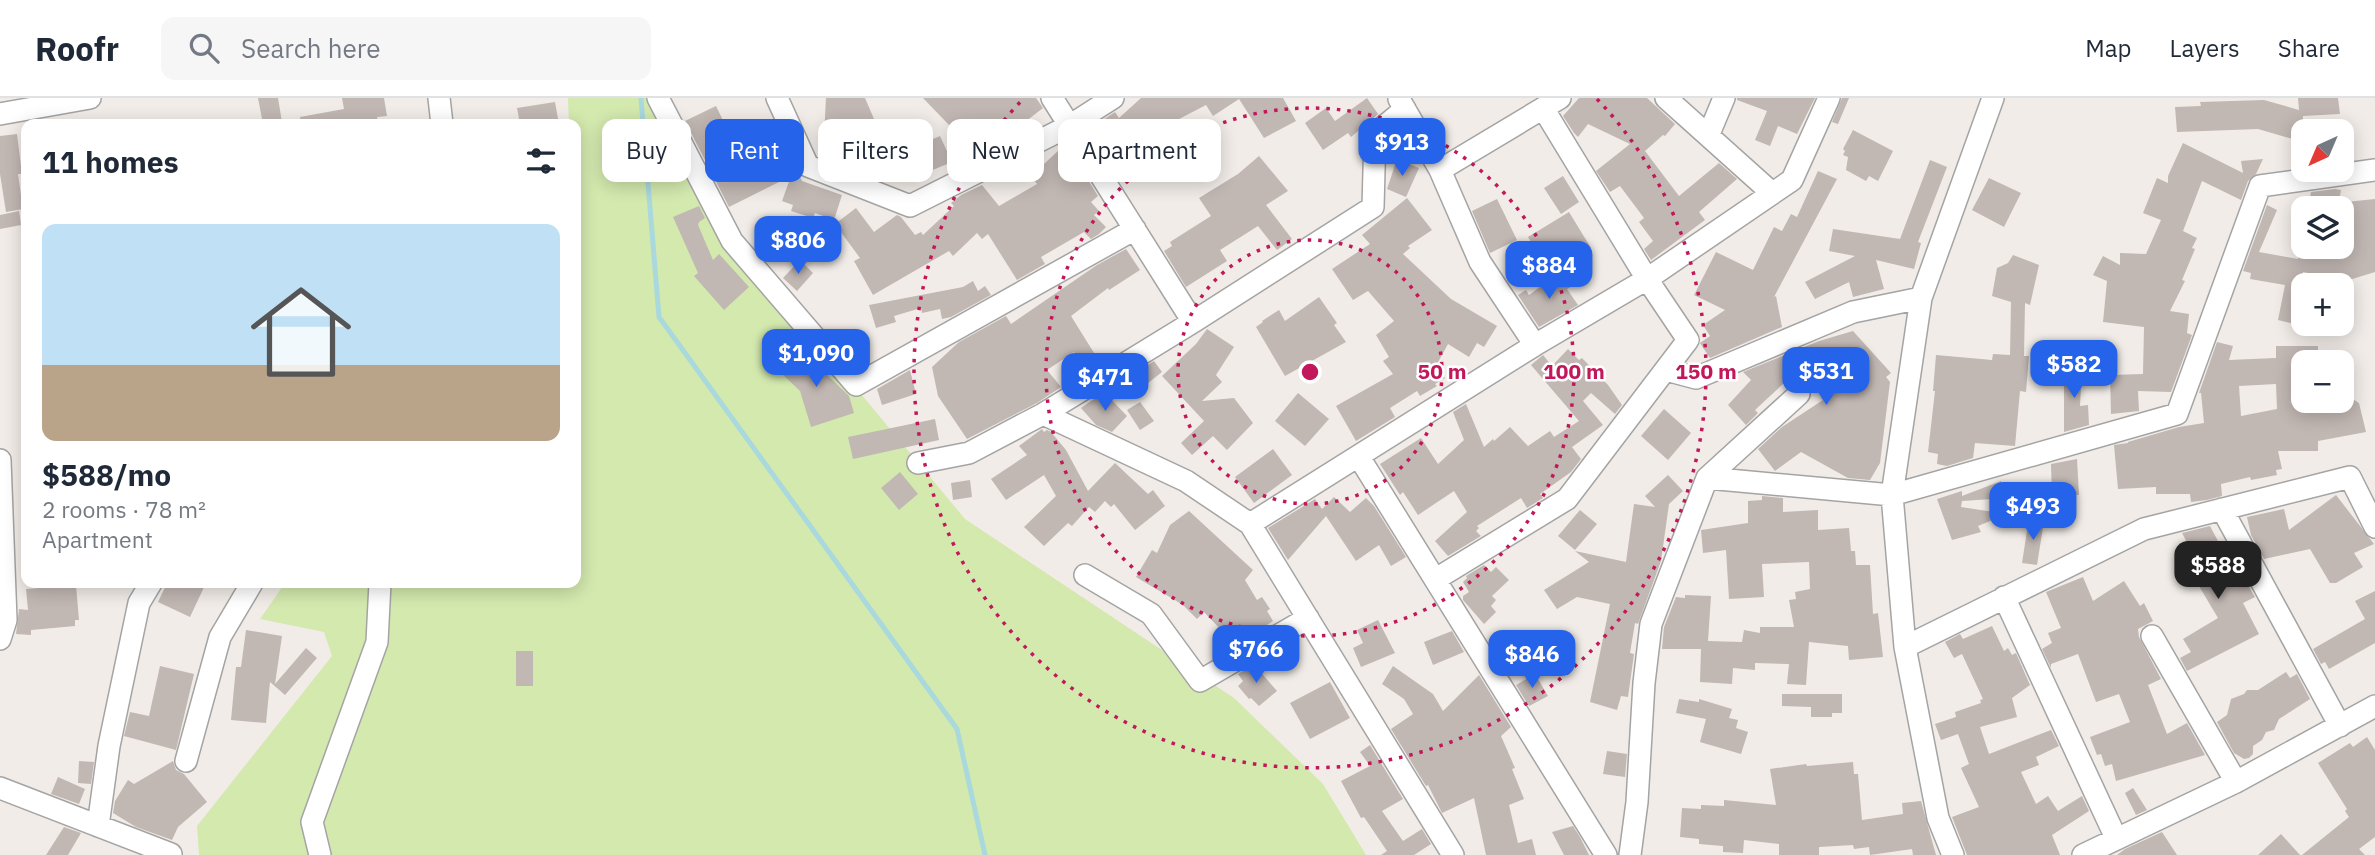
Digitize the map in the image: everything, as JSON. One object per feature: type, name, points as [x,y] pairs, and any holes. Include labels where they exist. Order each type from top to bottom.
[{"type":"street","points":[[0,114],[89,98]]},
{"type":"street","points":[[439,98],[441,119]]},
{"type":"street","points":[[658,98],[732,241],[856,384],[1135,229]]},
{"type":"street","points":[[777,98],[808,166],[910,206],[1058,132]]},
{"type":"street","points":[[1052,98],[1065,119]]},
{"type":"street","points":[[1080,119],[1113,98]]},
{"type":"street","points":[[1666,98],[1772,193]]},
{"type":"street","points":[[1709,134],[1724,98]]},
{"type":"street","points":[[1250,524],[1535,345],[1647,279],[1792,180],[1829,98]]},
{"type":"street","points":[[1953,855],[1938,818],[1905,647],[1892,495],[1921,298],[1993,98]]},
{"type":"street","points":[[918,464],[969,453],[1043,414],[1373,206],[1375,134],[1402,103],[1440,170],[1480,262],[1535,345]]},
{"type":"street","points":[[1436,579],[1567,499],[1688,340],[1647,279],[1551,103],[1440,170]]},
{"type":"street","points":[[1707,478],[1892,495],[2177,414],[2260,186],[2375,170]]},
{"type":"street","points":[[1105,182],[1194,321]]},
{"type":"street","points":[[1666,370],[1696,378],[1853,312],[1921,298]]},
{"type":"street","points":[[1629,855],[1637,802],[1644,683],[1651,624],[1707,478],[1798,394]]},
{"type":"street","points":[[1043,414],[1186,481],[1250,524],[1453,855]]},
{"type":"street","points":[[1359,457],[1606,855]]},
{"type":"street","points":[[0,460],[5,620],[0,639]]},
{"type":"street","points":[[1905,647],[2144,529],[2222,509],[2350,477],[2375,527]]},
{"type":"street","points":[[2222,509],[2340,726]]},
{"type":"street","points":[[1085,575],[1151,614],[1200,681],[1308,618]]},
{"type":"street","points":[[98,826],[109,746],[139,603],[148,588]]},
{"type":"street","points":[[187,761],[220,637],[250,588]]},
{"type":"street","points":[[320,855],[312,822],[377,642],[380,588]]},
{"type":"street","points":[[2004,597],[2116,838]]},
{"type":"street","points":[[2152,636],[2236,782]]},
{"type":"street","points":[[2083,855],[2236,782],[2375,706]]},
{"type":"street","points":[[0,789],[171,854]]},
{"type":"green space","points":[[568,98],[671,98],[678,119],[602,119],[602,182],[691,182],[691,154],[713,216],[965,519],[1234,698],[1323,784],[1366,855],[199,855],[197,826],[332,656],[324,632],[260,619],[282,588],[581,588],[581,119],[569,119]]},
{"type":"building","points":[[258,98],[278,98],[282,119],[262,119]]},
{"type":"building","points":[[342,98],[384,98],[387,116],[377,119],[300,119],[300,117],[344,109]]},
{"type":"building","points":[[826,98],[865,98],[874,119],[825,119]]},
{"type":"building","points":[[923,98],[1036,98],[1043,108],[1029,119],[947,119],[947,123]]},
{"type":"building","points":[[1141,98],[1283,98],[1296,121],[1264,138],[1239,99],[1213,116],[1206,105],[1179,119],[1104,119],[1115,112],[1119,118]]},
{"type":"building","points":[[1367,98],[1378,114],[1351,137],[1348,133],[1323,150],[1305,123],[1326,108],[1335,121]]},
{"type":"building","points":[[1579,98],[1647,98],[1675,124],[1665,136],[1645,151],[1679,196],[1719,163],[1737,179],[1699,212],[1705,220],[1651,260],[1644,249],[1653,241],[1639,222],[1644,218],[1620,186],[1610,192],[1596,171],[1630,144],[1588,124],[1578,137],[1563,116]]},
{"type":"building","points":[[1737,98],[1815,98],[1797,134],[1778,126],[1770,146],[1755,140],[1767,111]]},
{"type":"building","points":[[1842,98],[1849,98],[1838,124],[1832,122]]},
{"type":"building","points":[[2298,98],[2338,98],[2340,114],[2291,119],[2291,139],[2258,129],[2177,132],[2175,107],[2201,106],[2200,102],[2264,100],[2299,110]]},
{"type":"building","points":[[555,102],[558,119],[519,119],[517,108]]},
{"type":"building","points":[[716,106],[722,119],[705,119],[705,160],[691,133],[689,119]]},
{"type":"building","points":[[1853,130],[1893,151],[1878,181],[1869,176],[1866,181],[1846,170],[1848,157],[1843,155],[1843,149]]},
{"type":"building","points":[[17,134],[21,166],[21,174],[18,174],[21,209],[6,212],[0,174],[0,136]]},
{"type":"building","points":[[940,136],[947,151],[947,164],[933,170],[933,139]]},
{"type":"building","points":[[2183,143],[2243,173],[2241,161],[2263,159],[2256,174],[2248,181],[2241,200],[2202,181],[2183,231],[2197,238],[2192,248],[2195,249],[2182,280],[2185,281],[2170,311],[2189,314],[2187,333],[2192,335],[2171,392],[2138,391],[2139,411],[2111,414],[2110,375],[2143,374],[2144,327],[2103,322],[2107,281],[2093,275],[2103,256],[2120,265],[2120,253],[2146,254],[2161,220],[2143,213],[2157,178],[2168,183],[2168,176]]},
{"type":"building","points":[[1058,151],[1058,182],[1089,182],[1098,196],[1091,202],[1099,211],[1094,215],[1106,227],[1091,239],[1084,232],[1041,257],[1045,264],[1017,280],[988,234],[982,239],[977,233],[953,256],[949,251],[873,295],[854,261],[860,258],[835,224],[856,208],[874,232],[897,215],[915,235],[921,232],[923,235],[954,206],[951,203],[982,185],[999,206],[1037,184],[1036,182],[1044,182],[1044,164]]},
{"type":"building","points":[[1259,156],[1288,191],[1266,205],[1292,239],[1277,250],[1258,226],[1220,250],[1227,261],[1186,287],[1164,251],[1172,246],[1170,242],[1211,216],[1199,198],[1238,174]]},
{"type":"building","points":[[1397,159],[1419,168],[1406,197],[1387,189]]},
{"type":"building","points":[[1930,160],[1947,167],[1918,242],[1921,243],[1914,269],[1876,260],[1884,289],[1853,297],[1849,282],[1815,299],[1805,282],[1855,256],[1829,251],[1833,229],[1900,239]]},
{"type":"building","points":[[1818,171],[1837,179],[1774,297],[1776,296],[1782,327],[1710,358],[1700,343],[1710,336],[1703,325],[1725,310],[1694,295],[1716,252],[1753,270],[1774,227],[1782,231],[1791,214],[1797,217]]},
{"type":"building","points":[[1563,176],[1579,202],[1561,214],[1544,188]]},
{"type":"building","points":[[1989,178],[2021,193],[2004,227],[1972,210]]},
{"type":"building","points":[[716,182],[779,182],[729,207]]},
{"type":"building","points":[[789,182],[804,182],[842,195],[834,220],[815,213],[813,218],[791,211],[793,205],[782,201]]},
{"type":"building","points":[[2341,190],[2340,196],[2310,196],[2311,192]]},
{"type":"building","points":[[1407,198],[1432,230],[1408,246],[1410,248],[1403,254],[1451,299],[1497,326],[1484,347],[1477,343],[1469,357],[1448,344],[1437,364],[1445,378],[1420,396],[1417,391],[1390,408],[1395,417],[1356,441],[1336,406],[1393,374],[1383,361],[1389,357],[1376,335],[1394,321],[1368,291],[1353,300],[1332,269],[1370,244],[1362,235]]},
{"type":"building","points":[[1497,199],[1517,240],[1490,253],[1472,211]]},
{"type":"building","points":[[2375,199],[2375,272],[2354,278],[2354,273],[2291,273],[2291,323],[2278,320],[2285,285],[2250,279],[2251,273],[2243,271],[2267,205],[2277,210],[2259,252],[2291,259],[2354,259],[2354,201]]},
{"type":"building","points":[[699,206],[705,218],[698,225],[713,260],[719,254],[749,287],[724,310],[694,276],[698,273],[673,217]]},
{"type":"building","points":[[19,211],[21,225],[0,229],[0,215]]},
{"type":"building","points":[[1569,212],[1591,248],[1549,270],[1528,237]]},
{"type":"building","points":[[1126,249],[1140,270],[1109,290],[1108,288],[1071,316],[1099,361],[1084,370],[1074,352],[1047,370],[1061,387],[1037,403],[967,439],[938,396],[932,367],[959,342],[1006,316],[1011,324],[1097,265]]},
{"type":"building","points":[[2013,255],[2039,265],[2030,305],[2025,303],[2024,356],[2029,356],[2026,392],[2020,391],[2015,446],[1975,443],[1973,458],[1947,466],[1937,464],[1938,454],[1928,452],[1936,355],[1992,360],[1993,354],[2010,355],[2011,302],[1992,296],[1997,268],[2008,263]]},
{"type":"building","points":[[800,260],[813,273],[797,291],[783,278]]},
{"type":"building","points":[[1559,273],[1570,287],[1567,289],[1578,305],[1539,327],[1518,295],[1526,290],[1529,295]]},
{"type":"building","points":[[973,281],[978,291],[985,286],[991,295],[951,317],[942,319],[940,309],[922,313],[921,308],[894,316],[896,322],[876,328],[869,305],[963,287]]},
{"type":"building","points":[[1319,297],[1346,342],[1285,376],[1256,327],[1279,310],[1285,321]]},
{"type":"building","points":[[1207,329],[1234,347],[1216,375],[1222,382],[1202,401],[1234,398],[1253,423],[1227,450],[1213,436],[1192,455],[1181,443],[1204,421],[1162,376],[1196,344]]},
{"type":"building","points":[[1853,331],[1891,373],[1886,377],[1890,382],[1880,463],[1870,480],[1848,478],[1801,452],[1775,471],[1758,449],[1782,427],[1823,400],[1821,398],[1867,364],[1801,380],[1798,370],[1755,410],[1758,413],[1746,425],[1728,405],[1751,380],[1743,372],[1819,341]]},
{"type":"building","points":[[2217,342],[2233,346],[2229,360],[2276,358],[2276,346],[2318,346],[2318,350],[2291,350],[2291,413],[2354,413],[2354,400],[2359,403],[2366,432],[2318,441],[2318,451],[2278,451],[2282,469],[2276,470],[2277,475],[2251,480],[2250,477],[2221,484],[2222,496],[2207,500],[2191,502],[2190,494],[2156,494],[2156,487],[2118,489],[2114,445],[2204,423],[2201,393]],"holes":[[[2276,384],[2277,409],[2241,416],[2239,386]]]},
{"type":"building","points":[[797,346],[849,396],[854,413],[811,427],[800,391],[776,368]]},
{"type":"building","points":[[1568,349],[1579,360],[1582,358],[1608,385],[1622,405],[1615,414],[1591,393],[1583,401],[1603,425],[1572,447],[1581,459],[1571,472],[1540,494],[1543,498],[1527,508],[1521,498],[1477,526],[1479,528],[1476,531],[1481,536],[1448,556],[1435,541],[1467,512],[1454,491],[1418,515],[1403,492],[1400,495],[1380,464],[1421,438],[1438,464],[1464,440],[1453,412],[1466,404],[1484,447],[1510,427],[1528,446],[1550,431],[1554,437],[1579,421],[1531,365],[1543,355],[1552,366]]},
{"type":"building","points":[[1154,361],[1162,372],[1143,387],[1133,374]]},
{"type":"building","points":[[2064,365],[2082,366],[2080,406],[2088,405],[2089,425],[2064,432]]},
{"type":"building","points":[[910,370],[916,394],[882,405],[877,389]]},
{"type":"building","points":[[1104,392],[1127,416],[1112,432],[1096,425],[1081,408]]},
{"type":"building","points":[[1298,393],[1329,419],[1305,446],[1275,421]]},
{"type":"building","points":[[1140,402],[1154,421],[1140,430],[1127,410]]},
{"type":"building","points":[[1664,409],[1691,433],[1668,460],[1641,436]]},
{"type":"building","points":[[935,419],[939,440],[853,459],[848,437]]},
{"type":"building","points":[[1042,429],[1044,432],[1051,432],[1066,450],[1088,491],[1115,463],[1148,494],[1153,490],[1165,506],[1135,530],[1114,504],[1111,507],[1105,501],[1095,512],[1089,507],[1072,526],[1068,523],[1044,546],[1024,527],[1056,496],[1044,475],[1006,500],[991,479],[1027,455],[1019,446]]},
{"type":"building","points":[[1273,449],[1292,475],[1254,503],[1235,477]]},
{"type":"building","points":[[2077,459],[2079,495],[2052,496],[2051,464]]},
{"type":"building","points":[[900,472],[918,494],[899,510],[881,488]]},
{"type":"building","points":[[1668,475],[1683,491],[1669,504],[1661,561],[1638,624],[1635,623],[1630,653],[1634,654],[1628,697],[1621,696],[1617,710],[1590,702],[1610,604],[1577,597],[1557,609],[1544,590],[1589,562],[1575,551],[1626,562],[1634,504],[1655,507],[1645,496]]},
{"type":"building","points":[[970,480],[972,497],[953,500],[951,483]]},
{"type":"building","points":[[2001,481],[2008,498],[1962,501],[1961,507],[2007,514],[1978,526],[1981,532],[1952,540],[1937,499],[1962,491],[1962,496]]},
{"type":"building","points":[[2336,495],[2374,544],[2354,553],[2363,567],[2336,583],[2330,583],[2310,549],[2264,559],[2251,535],[2247,517],[2284,509],[2289,530]]},
{"type":"building","points":[[1762,496],[1783,498],[1783,512],[1818,510],[1818,530],[1849,528],[1851,551],[1855,551],[1856,565],[1870,565],[1873,614],[1878,613],[1883,657],[1849,660],[1848,646],[1809,642],[1806,685],[1787,684],[1789,664],[1755,663],[1755,670],[1733,668],[1732,684],[1700,682],[1701,649],[1662,649],[1664,627],[1676,597],[1685,598],[1685,595],[1711,596],[1708,641],[1742,642],[1744,630],[1760,633],[1760,627],[1794,627],[1789,600],[1796,599],[1795,592],[1810,589],[1809,562],[1762,564],[1764,597],[1729,599],[1726,550],[1703,553],[1701,530],[1748,523],[1748,501],[1762,500]]},
{"type":"building","points":[[1334,497],[1350,512],[1366,498],[1374,506],[1406,557],[1391,566],[1379,545],[1356,561],[1326,516],[1288,560],[1268,528],[1315,499],[1322,509]]},
{"type":"building","points":[[1580,510],[1597,524],[1575,550],[1558,536]]},
{"type":"building","points":[[1189,511],[1253,570],[1245,580],[1257,600],[1262,597],[1270,609],[1267,611],[1273,621],[1233,646],[1204,612],[1197,619],[1183,605],[1136,577],[1152,550],[1157,553],[1170,525]]},
{"type":"building","points":[[2029,518],[2044,521],[2037,565],[2022,563]]},
{"type":"building","points":[[2210,526],[2229,562],[2233,560],[2255,597],[2243,603],[2259,634],[2187,671],[2180,658],[2191,652],[2183,639],[2218,618],[2196,581],[2205,576],[2182,533]]},
{"type":"building","points":[[1484,565],[1491,572],[1496,567],[1509,580],[1492,596],[1496,600],[1491,606],[1496,612],[1484,624],[1463,600],[1463,596],[1469,592],[1463,582],[1466,576]]},
{"type":"building","points":[[2083,577],[2093,601],[2124,581],[2140,606],[2144,603],[2153,621],[2138,629],[2139,637],[2161,679],[2148,685],[2167,734],[2187,723],[2205,755],[2116,781],[2112,764],[2105,766],[2101,754],[2097,755],[2090,737],[2130,722],[2119,694],[2096,702],[2078,654],[2051,664],[2051,668],[2042,649],[2052,643],[2048,633],[2061,628],[2046,592]]},
{"type":"building","points":[[76,588],[79,620],[75,620],[75,626],[31,630],[31,635],[16,634],[19,609],[28,610],[26,589]]},
{"type":"building","points":[[165,588],[204,588],[190,617],[158,602]]},
{"type":"building","points":[[2375,591],[2375,643],[2329,669],[2325,662],[2321,664],[2313,649],[2365,619],[2355,601]]},
{"type":"building","points":[[1378,620],[1395,653],[1361,667],[1353,648],[1363,643],[1357,630]]},
{"type":"building","points":[[1992,626],[2004,651],[2008,648],[2012,655],[2016,653],[2030,685],[2012,698],[2017,717],[1980,727],[1989,754],[2051,730],[2059,746],[2036,757],[2039,765],[2021,772],[2036,804],[2048,796],[2058,811],[2082,796],[2089,811],[2052,835],[2060,855],[1967,855],[1952,817],[1979,807],[1961,768],[1969,764],[1958,734],[1941,740],[1935,724],[1956,717],[1955,712],[1981,703],[1980,700],[1983,699],[1962,654],[1954,658],[1945,642],[1960,634],[1963,639]]},
{"type":"building","points":[[246,630],[282,636],[275,684],[306,648],[317,658],[285,695],[270,682],[266,723],[231,720],[236,667],[241,667]]},
{"type":"building","points":[[1452,631],[1464,652],[1433,665],[1424,642]]},
{"type":"building","points":[[516,651],[533,651],[533,686],[516,686]]},
{"type":"building","points":[[1260,661],[1263,665],[1258,669],[1277,691],[1259,706],[1238,686],[1243,681],[1238,674]]},
{"type":"building","points":[[160,666],[194,674],[176,750],[124,736],[130,712],[149,716]]},
{"type":"building","points":[[1393,666],[1433,694],[1443,711],[1479,675],[1511,727],[1501,736],[1515,768],[1512,769],[1524,799],[1509,805],[1518,843],[1532,839],[1536,855],[1486,855],[1474,798],[1442,813],[1428,785],[1426,786],[1391,729],[1413,714],[1404,699],[1382,684]]},
{"type":"building","points":[[2286,672],[2290,678],[2297,674],[2310,699],[2279,719],[2274,730],[2266,732],[2262,740],[2253,746],[2253,754],[2244,759],[2234,753],[2217,722],[2227,715],[2231,699],[2247,690],[2258,690]]},
{"type":"building","points":[[1535,674],[1548,696],[1529,706],[1516,685]]},
{"type":"building","points":[[1330,682],[1350,718],[1310,739],[1290,703]]},
{"type":"building","points":[[1782,694],[1842,694],[1842,713],[1832,713],[1832,717],[1811,717],[1811,707],[1782,706]]},
{"type":"building","points":[[1679,699],[1699,702],[1699,699],[1732,709],[1729,718],[1738,720],[1736,728],[1748,732],[1741,754],[1700,742],[1706,719],[1676,713]]},
{"type":"building","points":[[2367,737],[2375,750],[2375,837],[2359,849],[2365,855],[2302,855],[2349,817],[2345,811],[2347,809],[2318,763],[2350,743],[2353,747]]},
{"type":"building","points":[[1370,745],[1403,799],[1382,811],[1403,841],[1422,829],[1431,844],[1414,855],[1381,855],[1387,851],[1364,817],[1361,818],[1341,781],[1370,766],[1360,752]]},
{"type":"building","points":[[1607,751],[1627,754],[1625,777],[1603,774]]},
{"type":"building","points":[[79,761],[94,762],[91,784],[78,783]]},
{"type":"building","points":[[173,761],[176,770],[184,774],[207,802],[178,827],[172,840],[136,827],[113,813],[115,801],[128,780],[134,784]]},
{"type":"building","points":[[1853,762],[1854,774],[1858,774],[1862,820],[1903,814],[1902,803],[1921,801],[1936,855],[1913,855],[1912,849],[1870,855],[1869,847],[1854,849],[1853,845],[1819,847],[1819,855],[1779,855],[1779,844],[1744,840],[1743,853],[1723,852],[1723,846],[1699,844],[1699,839],[1680,837],[1682,808],[1724,806],[1724,800],[1776,805],[1770,769]]},
{"type":"building","points":[[58,777],[85,789],[79,804],[51,794]]},
{"type":"building","points":[[2133,788],[2147,810],[2136,815],[2125,793]]},
{"type":"building","points":[[1573,826],[1589,855],[1564,855],[1552,832]]},
{"type":"building","points":[[64,827],[81,833],[68,855],[46,855]]},
{"type":"building","points":[[2162,832],[2177,855],[2117,855],[2125,849]]},
{"type":"building","points":[[2281,834],[2300,855],[2258,855]]},
{"type":"waterway","points":[[641,98],[659,317],[957,729],[985,855]]}]
